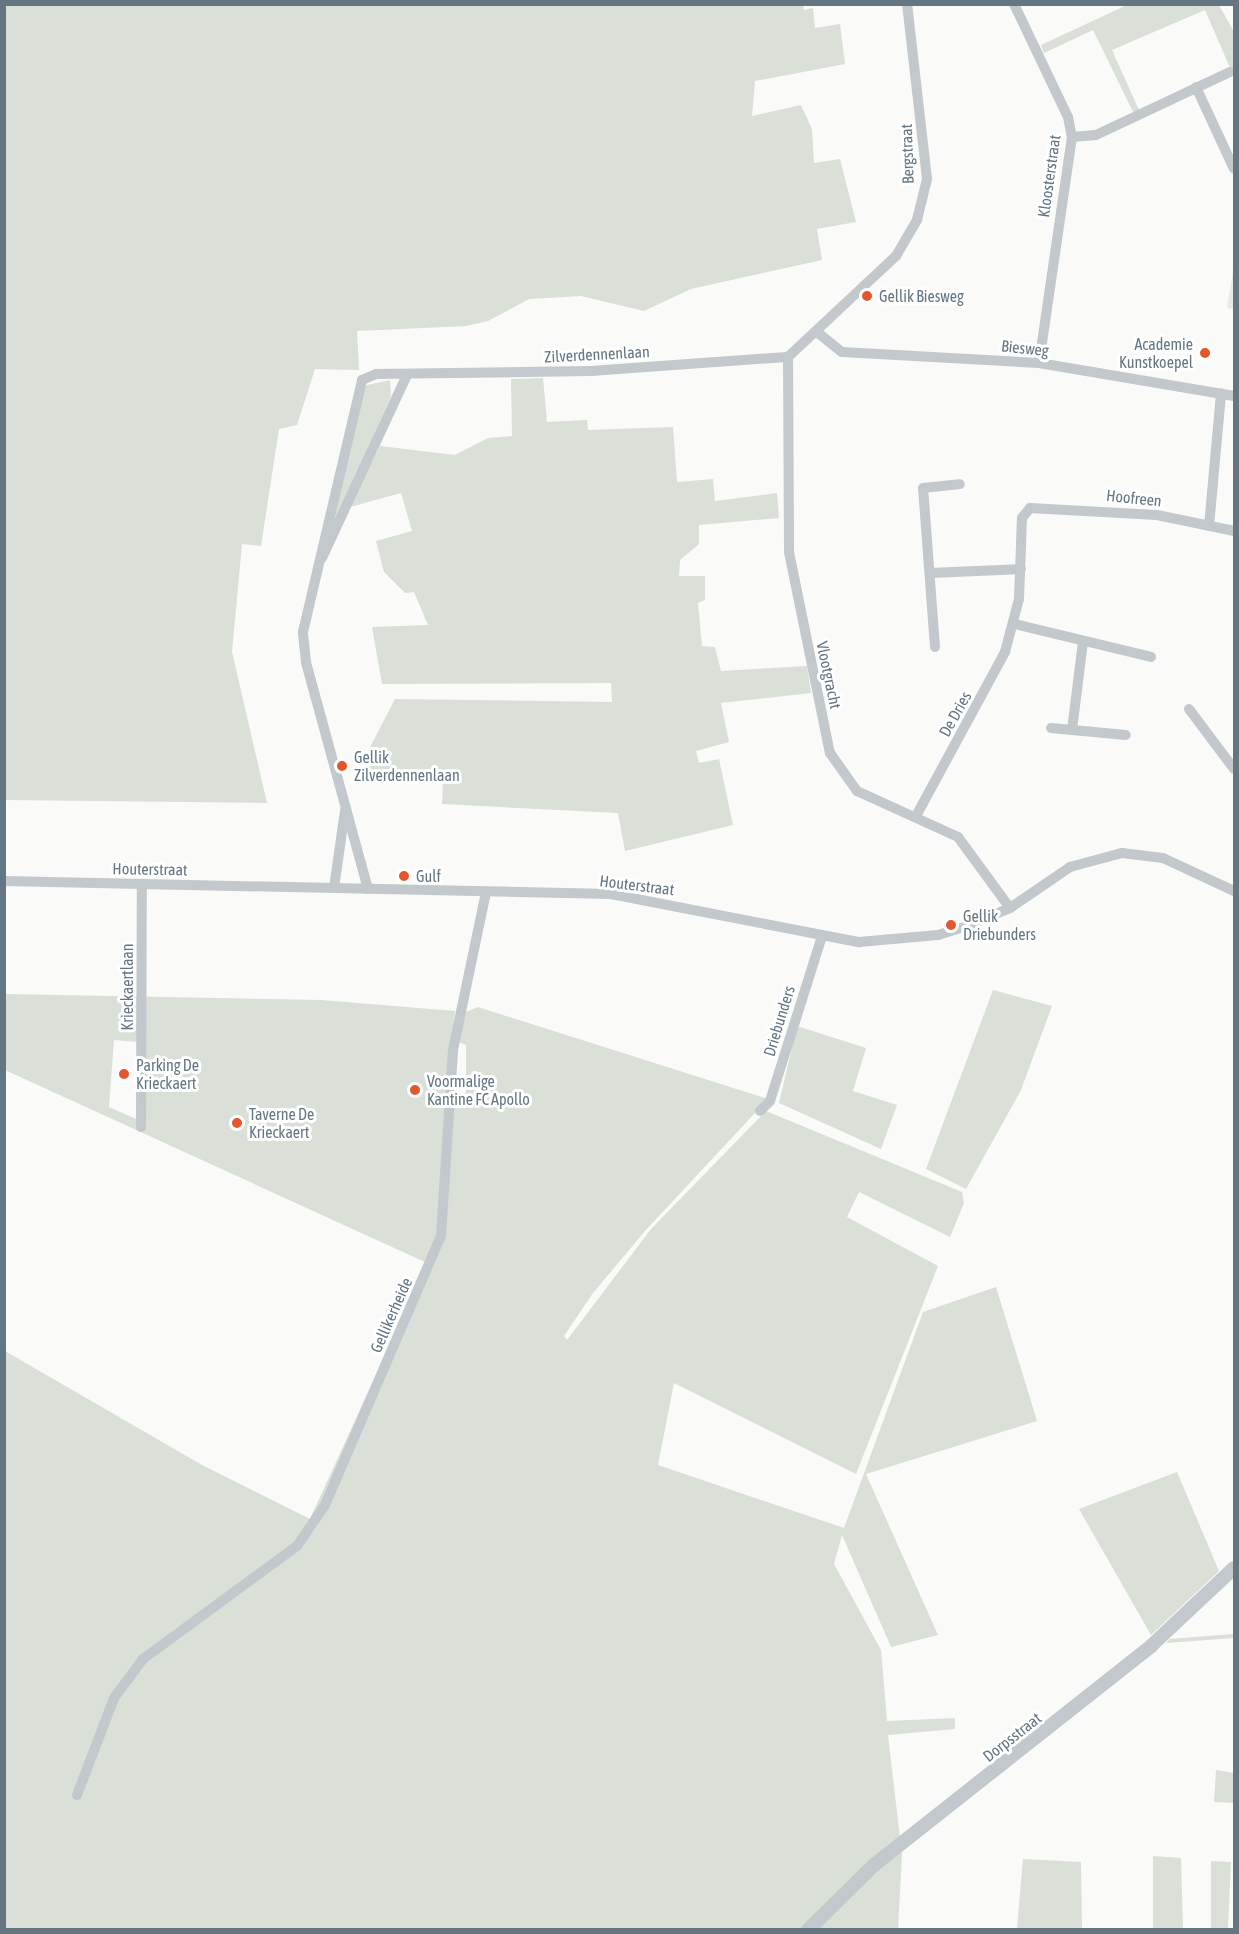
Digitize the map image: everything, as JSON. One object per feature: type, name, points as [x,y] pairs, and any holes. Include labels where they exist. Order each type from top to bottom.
[{"type":"street","name":"Bergstraat","points":[[788,357],[818,332],[896,256],[917,220],[927,178],[907,4]]},
{"type":"street","name":"Kloosterstraat","points":[[1014,4],[1068,117],[1072,137],[1039,363]]},
{"type":"street","points":[[1072,137],[1096,135],[1230,72]]},
{"type":"street","points":[[1196,87],[1234,169]]},
{"type":"street","name":"Biesweg","points":[[818,332],[842,352],[1039,363],[1234,396]]},
{"type":"street","name":"Zilverdennenlaan","points":[[369,889],[306,662],[306,610],[320,561],[362,380],[407,375],[591,371],[788,357]]},
{"type":"street","name":"Vlootgracht","points":[[788,357],[789,552],[830,753],[857,791],[939,825],[974,853],[1010,908]]},
{"type":"street","name":"Zilverdennenlaan","points":[[320,561],[407,375]]},
{"type":"street","points":[[1209,526],[1221,394]]},
{"type":"street","points":[[935,647],[923,488],[960,484]]},
{"type":"street","name":"De Dries","points":[[916,816],[1016,624],[1021,569],[1022,518],[1030,508]]},
{"type":"street","name":"Hoofreen","points":[[1030,508],[1125,512],[1234,531]]},
{"type":"street","points":[[930,573],[1021,569]]},
{"type":"street","points":[[1016,624],[1150,657]]},
{"type":"street","points":[[1072,730],[1083,642]]},
{"type":"street","points":[[1189,709],[1234,768]]},
{"type":"street","points":[[1051,728],[1126,735]]},
{"type":"street","name":"Zilverdennenlaan","points":[[334,888],[345,808]]},
{"type":"street","name":"Houterstraat","points":[[4,881],[638,897],[822,936],[868,942],[938,935],[1010,908],[1070,867],[1122,853],[1163,858],[1234,891]]},
{"type":"street","name":"Krieckaertlaan","points":[[141,1126],[142,884]]},
{"type":"street","name":"Gellikerheide","points":[[77,1795],[114,1698],[143,1659],[297,1546],[325,1504],[441,1236],[453,1050],[486,892]]},
{"type":"street","name":"Driebunders","points":[[760,1111],[770,1101],[822,936]]},
{"type":"street","name":"Dorpsstraat","points":[[808,1929],[874,1864],[1151,1646],[1234,1568]]},
{"type":"shaded area","points":[[803,4],[804,10],[813,8],[815,28],[840,24],[845,64],[755,81],[752,116],[801,105],[812,129],[814,163],[840,159],[856,222],[817,229],[822,260],[691,289],[644,311],[581,296],[529,299],[488,321],[466,326],[357,331],[359,370],[315,369],[297,425],[279,429],[261,546],[242,544],[232,652],[267,803],[5,800],[5,5]]},
{"type":"shaded area","points":[[1127,5],[1219,5],[1234,32],[1234,77],[1205,10],[1112,50],[1139,110],[1133,112],[1093,30],[1044,53],[1041,45]]},
{"type":"shaded area","points":[[1234,265],[1234,309],[1227,308]]},
{"type":"shaded area","points":[[543,378],[547,422],[587,420],[588,430],[673,427],[677,482],[713,479],[715,501],[777,493],[779,518],[699,525],[699,544],[680,560],[679,576],[705,576],[705,600],[698,603],[702,646],[715,647],[721,671],[807,666],[811,693],[721,703],[729,742],[696,751],[699,763],[719,759],[733,825],[625,851],[618,813],[442,804],[443,783],[366,779],[368,751],[395,699],[612,702],[611,683],[382,684],[372,627],[428,625],[414,592],[405,593],[384,572],[376,541],[412,531],[401,493],[350,507],[380,446],[455,455],[488,438],[512,436],[511,379]]},
{"type":"shaded area","points":[[390,380],[391,396],[333,527],[363,386]]},
{"type":"shaded area","points":[[993,990],[1052,1006],[1021,1090],[966,1189],[926,1169]]},
{"type":"shaded area","points":[[5,994],[321,1000],[455,1011],[446,1095],[466,1093],[466,1045],[458,1042],[463,1013],[478,1007],[768,1099],[645,1231],[593,1293],[564,1336],[567,1340],[651,1229],[766,1111],[962,1192],[964,1203],[950,1237],[859,1192],[847,1217],[938,1266],[856,1474],[674,1383],[658,1465],[844,1528],[923,1312],[996,1287],[1037,1421],[866,1474],[938,1635],[891,1647],[842,1535],[834,1564],[881,1650],[887,1721],[955,1718],[955,1729],[888,1735],[902,1855],[898,1929],[5,1929],[5,1351],[202,1465],[310,1519],[427,1263],[5,1070]],"holes":[[[114,1040],[138,1042],[136,1119],[109,1107]]]},
{"type":"shaded area","points":[[797,1026],[866,1048],[853,1091],[897,1105],[881,1149],[779,1103]]},
{"type":"shaded area","points":[[1177,1472],[1219,1571],[1151,1635],[1079,1509]]},
{"type":"shaded area","points":[[1234,1634],[1234,1638],[1166,1643],[1170,1639]]},
{"type":"shaded area","points":[[1216,1770],[1234,1773],[1234,1803],[1214,1802]]},
{"type":"shaded area","points":[[1153,1856],[1181,1858],[1183,1929],[1153,1929]]},
{"type":"shaded area","points":[[1023,1859],[1081,1862],[1082,1929],[1017,1929]]},
{"type":"shaded area","points":[[1211,1861],[1231,1862],[1228,1929],[1211,1929]]},
{"type":"place","name":"Gellik Biesweg","points":[[867,296]]},
{"type":"place","name":"Academie Kunstkoepel","points":[[1205,353]]},
{"type":"place","name":"Gellik Zilverdennenlaan","points":[[342,766]]},
{"type":"place","name":"Gulf","points":[[404,876]]},
{"type":"place","name":"Gellik Driebunders","points":[[951,925]]},
{"type":"place","name":"Parking De Krieckaert","points":[[124,1074]]},
{"type":"place","name":"Voormalige Kantine FC Apollo","points":[[415,1090]]},
{"type":"place","name":"Taverne De Krieckaert","points":[[237,1123]]}]
